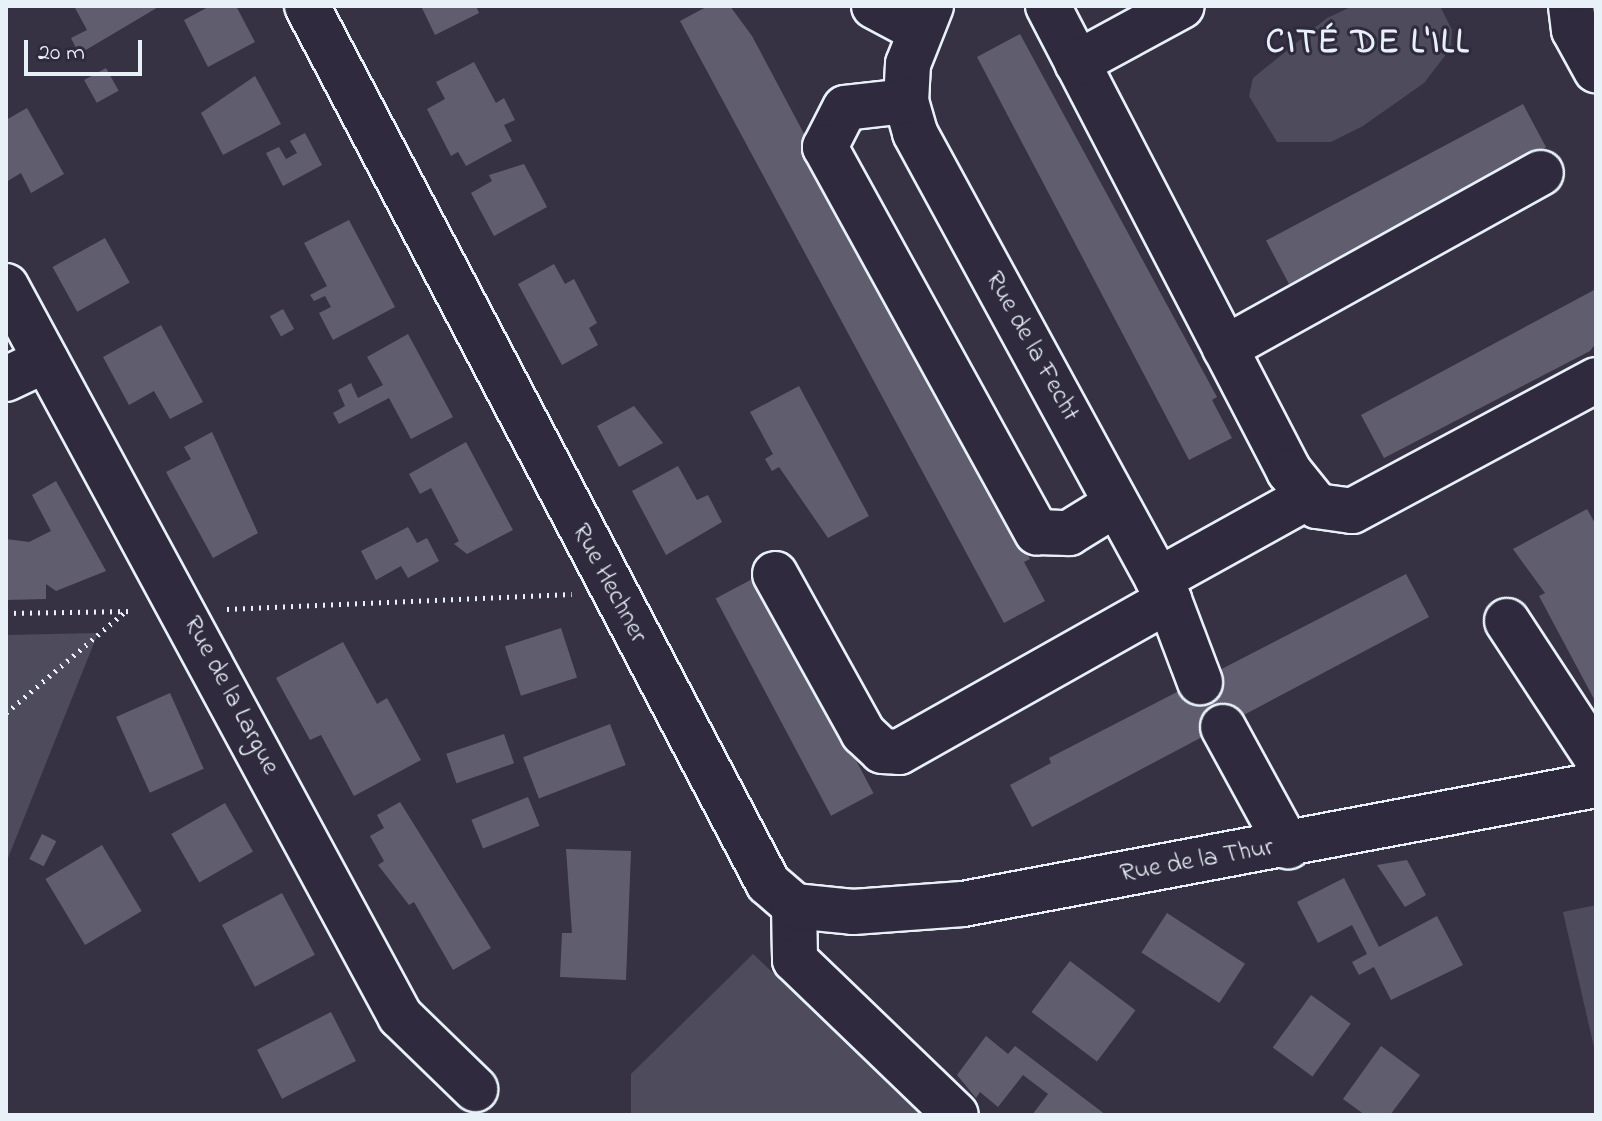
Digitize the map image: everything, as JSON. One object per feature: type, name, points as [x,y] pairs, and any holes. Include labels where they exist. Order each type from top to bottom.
[{"type":"street","name":"Rue Hechner","points":[[307,6],[605,579],[768,883],[794,906]]},
{"type":"street","points":[[874,6],[924,18]]},
{"type":"street","points":[[1048,6],[1306,498],[1352,511],[1596,380]]},
{"type":"street","points":[[1077,63],[1182,6]]},
{"type":"street","points":[[1571,6],[1574,30],[1596,70]]},
{"type":"street","name":"Rue de la Fecht","points":[[924,18],[906,101],[915,133],[1163,590],[1200,682]]},
{"type":"street","points":[[906,101],[845,108],[825,147],[1037,532],[1069,533],[1116,504]]},
{"type":"street","points":[[1225,348],[1541,173]]},
{"type":"street","name":"Rue de la Largue","points":[[6,286],[185,610],[400,1016],[475,1089]]},
{"type":"street","points":[[6,379],[46,360]]},
{"type":"street","points":[[775,574],[863,733],[882,751],[899,752],[1306,498]]},
{"type":"street","points":[[1507,621],[1596,757]]},
{"type":"street","points":[[1223,727],[1288,846]]},
{"type":"street","name":"Rue de la Thur","points":[[794,906],[853,912],[963,904],[1288,846],[1596,785]]},
{"type":"street","points":[[794,906],[795,960],[956,1115]]},
{"type":"path","points":[[6,613],[560,599],[605,579]]},
{"type":"path","points":[[6,713],[127,611]]},
{"type":"shaded area","points":[[1353,6],[1440,6],[1452,30],[1451,48],[1424,83],[1363,126],[1331,142],[1277,142],[1249,96],[1253,78],[1327,18]]},
{"type":"shaded area","points":[[98,633],[6,863],[6,635]]},
{"type":"shaded area","points":[[1596,905],[1596,1056],[1563,912]]},
{"type":"shaded area","points":[[753,954],[925,1115],[631,1115],[631,1074]]},
{"type":"building","points":[[74,6],[160,6],[79,54],[71,38],[87,30]]},
{"type":"building","points":[[210,6],[236,6],[255,42],[208,67],[184,20]]},
{"type":"building","points":[[421,6],[476,6],[479,13],[435,35]]},
{"type":"building","points":[[708,6],[730,6],[752,36],[1030,559],[1024,562],[1045,601],[1004,623],[680,21]]},
{"type":"building","points":[[1020,34],[1217,397],[1212,400],[1232,438],[1189,460],[977,57]]},
{"type":"building","points":[[474,62],[496,103],[504,98],[515,120],[504,125],[512,141],[466,166],[458,152],[451,156],[427,109],[445,99],[436,82]]},
{"type":"building","points":[[106,68],[119,91],[97,103],[84,80]]},
{"type":"building","points":[[255,76],[281,124],[223,155],[201,113]]},
{"type":"building","points":[[1523,104],[1546,147],[1289,284],[1266,241]]},
{"type":"building","points":[[27,108],[64,174],[31,193],[21,173],[6,182],[6,120]]},
{"type":"building","points":[[305,133],[322,165],[283,186],[266,153],[279,147],[286,159],[297,153],[290,141]]},
{"type":"building","points":[[524,164],[547,207],[494,236],[471,193],[492,181],[489,175]]},
{"type":"building","points":[[349,220],[395,307],[333,340],[319,313],[331,307],[325,296],[314,301],[310,295],[327,286],[304,243]]},
{"type":"building","points":[[105,238],[130,283],[77,312],[53,267]]},
{"type":"building","points":[[554,264],[565,284],[574,279],[597,323],[589,328],[598,345],[562,365],[518,284]]},
{"type":"building","points":[[1596,289],[1596,343],[1590,351],[1384,458],[1361,415]]},
{"type":"building","points":[[283,309],[294,329],[281,336],[270,316]]},
{"type":"building","points":[[161,325],[203,402],[170,419],[154,391],[129,405],[103,357]]},
{"type":"building","points":[[408,334],[453,417],[411,439],[389,398],[339,424],[333,413],[345,406],[338,390],[351,383],[358,398],[383,385],[367,357]]},
{"type":"building","points":[[799,386],[869,516],[828,538],[779,467],[772,471],[765,459],[773,454],[750,412]]},
{"type":"building","points":[[634,406],[663,443],[619,467],[597,426]]},
{"type":"building","points":[[212,432],[258,533],[213,558],[166,472],[191,459],[184,447]]},
{"type":"building","points":[[466,442],[513,530],[467,554],[454,544],[459,541],[431,488],[420,494],[409,474]]},
{"type":"building","points":[[678,466],[697,500],[708,495],[722,522],[666,555],[632,491]]},
{"type":"building","points":[[56,481],[106,571],[56,591],[46,584],[46,599],[6,600],[6,539],[29,542],[51,531],[32,495]]},
{"type":"building","points":[[1587,509],[1596,525],[1594,699],[1539,596],[1545,593],[1513,549]]},
{"type":"building","points":[[408,527],[417,543],[427,538],[439,561],[408,578],[401,566],[376,580],[361,551]]},
{"type":"building","points":[[1406,574],[1429,617],[1032,827],[1010,785],[1051,763],[1049,758]]},
{"type":"building","points":[[758,576],[873,793],[831,816],[716,599]]},
{"type":"building","points":[[561,628],[577,677],[521,696],[505,646]]},
{"type":"building","points":[[343,642],[377,704],[387,698],[421,760],[354,796],[321,735],[310,740],[276,678]]},
{"type":"building","points":[[170,693],[204,769],[150,793],[116,717]]},
{"type":"building","points":[[610,724],[626,765],[539,798],[523,757]]},
{"type":"building","points":[[504,734],[514,763],[456,783],[446,754]]},
{"type":"building","points":[[528,797],[540,826],[483,849],[471,820]]},
{"type":"building","points":[[400,802],[491,948],[453,970],[414,902],[409,905],[378,865],[384,861],[370,836],[384,828],[377,815]]},
{"type":"building","points":[[225,803],[253,851],[199,882],[171,834]]},
{"type":"building","points":[[42,834],[56,841],[44,866],[29,859]]},
{"type":"building","points":[[102,845],[142,911],[85,945],[45,879]]},
{"type":"building","points":[[566,849],[631,851],[626,980],[560,977],[562,933],[572,933]]},
{"type":"building","points":[[1407,860],[1426,895],[1405,907],[1377,865]]},
{"type":"building","points":[[1344,878],[1379,947],[1437,916],[1463,965],[1391,1000],[1374,967],[1359,975],[1352,962],[1367,954],[1352,925],[1318,943],[1297,902]]},
{"type":"building","points":[[282,893],[315,955],[255,987],[222,925]]},
{"type":"building","points":[[1167,913],[1245,964],[1219,1003],[1141,952]]},
{"type":"building","points":[[1070,961],[1135,1010],[1097,1061],[1031,1012]]},
{"type":"building","points":[[1311,995],[1351,1024],[1312,1076],[1273,1048]]},
{"type":"building","points":[[331,1012],[356,1061],[282,1099],[257,1050]]},
{"type":"building","points":[[986,1036],[1008,1054],[1015,1046],[1106,1115],[1032,1115],[1048,1094],[1023,1075],[998,1107],[980,1092],[976,1098],[957,1075]]},
{"type":"building","points":[[1381,1046],[1420,1075],[1390,1115],[1365,1115],[1343,1099]]},
{"type":"district","name":"CITÉ DE L'ILL","points":[[1368,45]]}]
